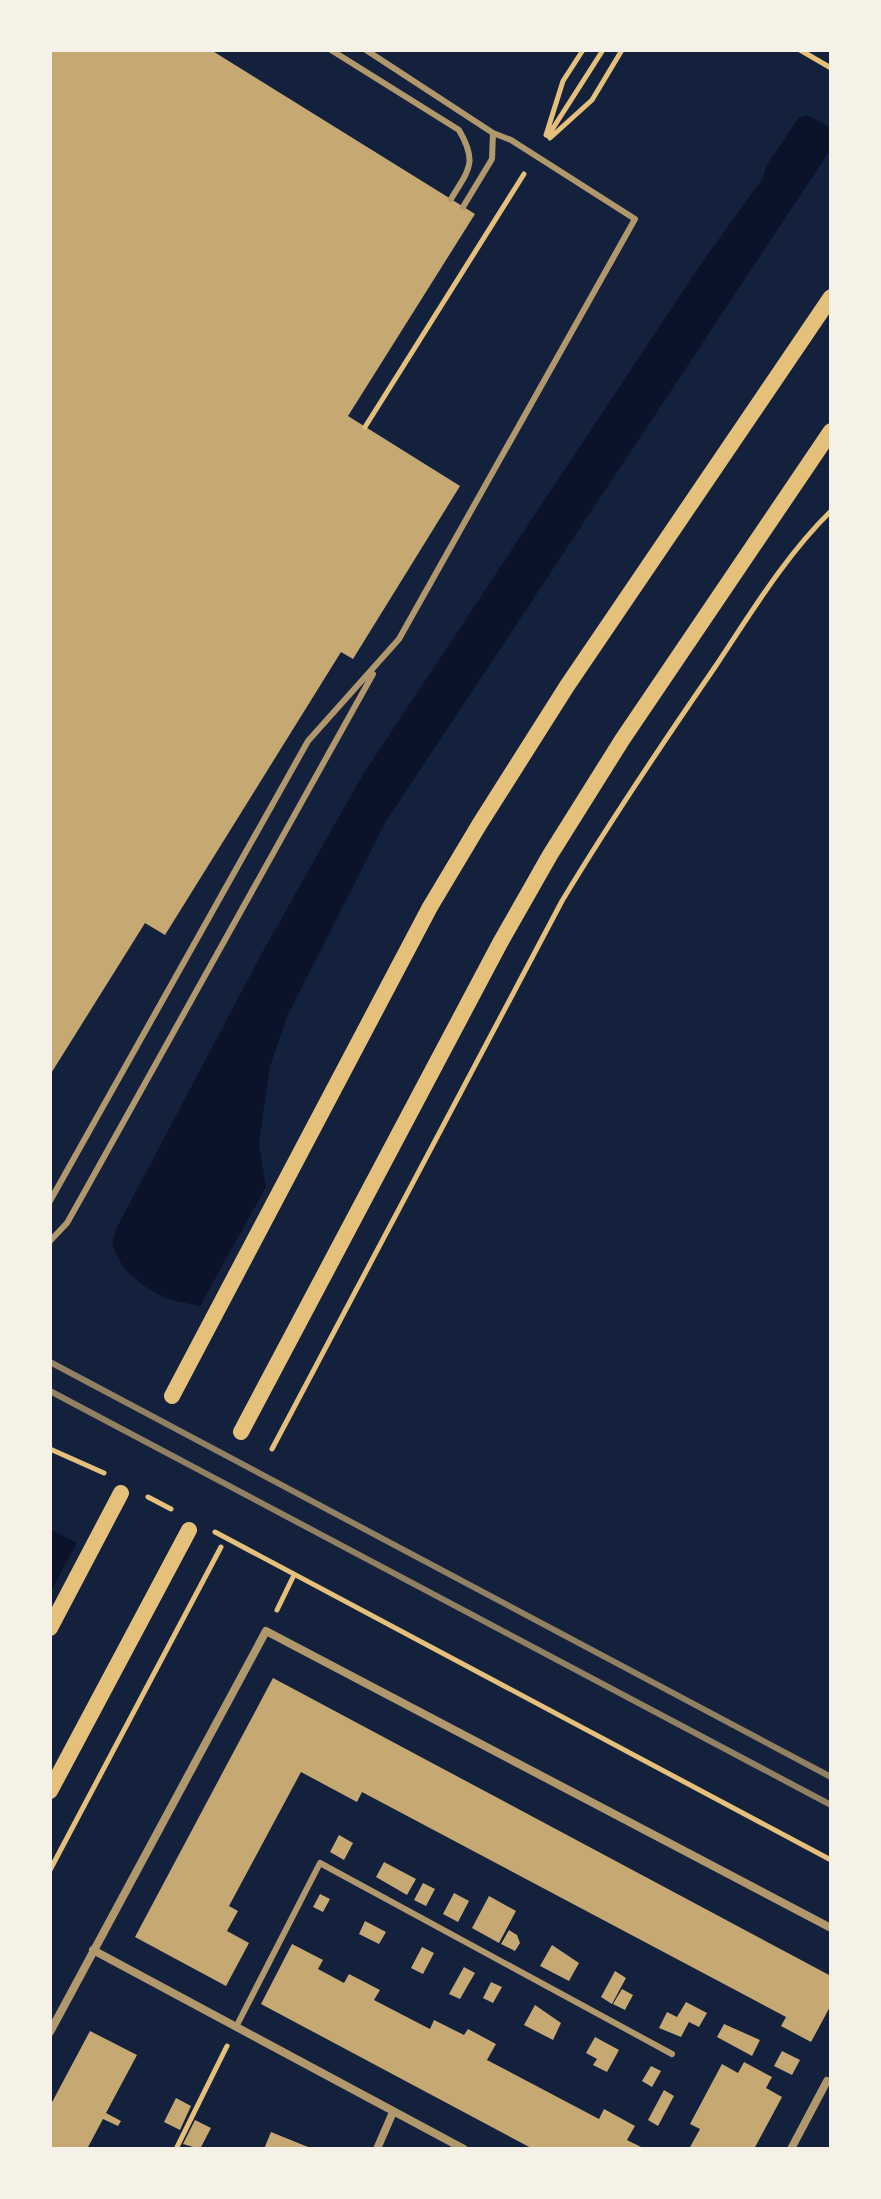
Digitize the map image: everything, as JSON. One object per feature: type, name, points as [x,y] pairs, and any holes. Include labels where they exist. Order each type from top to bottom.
[{"type":"main road","points":[[172,1396],[430,907],[559,699],[831,297]]},
{"type":"main road","points":[[241,1432],[500,943],[550,855],[622,740],[831,431]]},
{"type":"main road","points":[[50,1628],[128,1492]]},
{"type":"main road","points":[[50,1791],[189,1530]]},
{"type":"street","points":[[50,2032],[266,1631],[831,1928]]},
{"type":"street","points":[[93,1950],[464,2149]]},
{"type":"street","points":[[791,2149],[827,2081]]},
{"type":"street","points":[[377,2149],[393,2112]]},
{"type":"lane","points":[[331,50],[459,130],[470,148],[469,168],[451,199]]},
{"type":"lane","points":[[50,1201],[308,741],[399,639],[635,219],[511,140],[493,133],[366,50]]},
{"type":"lane","points":[[463,207],[492,159],[493,133]]},
{"type":"lane","points":[[50,1241],[67,1223],[379,663]]},
{"type":"lane","points":[[236,2027],[320,1863],[672,2054]]},
{"type":"path","points":[[544,144],[563,81],[583,50]]},
{"type":"path","points":[[544,144],[603,50]]},
{"type":"path","points":[[544,144],[592,100],[622,50]]},
{"type":"path","points":[[800,50],[831,68]]},
{"type":"path","points":[[365,427],[536,156]]},
{"type":"path","points":[[272,1449],[562,901],[622,804],[772,581],[816,525],[831,511]]},
{"type":"path","points":[[50,1449],[108,1475]]},
{"type":"path","points":[[128,1492],[174,1511]]},
{"type":"path","points":[[214,1532],[831,1860]]},
{"type":"path","points":[[50,1870],[221,1547]]},
{"type":"path","points":[[266,1631],[294,1575]]},
{"type":"path","points":[[176,2149],[236,2027]]},
{"type":"water","points":[[807,115],[831,128],[831,149],[385,823],[287,1017],[270,1066],[259,1144],[266,1187],[200,1306],[166,1299],[124,1269],[112,1245],[116,1229],[263,951],[362,776],[700,265],[763,178],[766,166],[799,117]]},
{"type":"water","points":[[50,1529],[77,1543],[50,1593]]},
{"type":"building","points":[[50,50],[211,50],[475,214],[348,416],[460,486],[353,659],[341,652],[165,935],[145,923],[50,1075]]},
{"type":"building","points":[[273,1678],[831,1976],[831,2005],[811,2042],[781,2026],[786,2017],[362,1792],[357,1802],[301,1772],[229,1906],[238,1911],[227,1931],[249,1943],[226,1986],[135,1937]]},
{"type":"building","points":[[339,1835],[353,1843],[344,1860],[330,1852]]},
{"type":"building","points":[[384,1862],[416,1879],[407,1895],[376,1877]]},
{"type":"building","points":[[423,1883],[435,1889],[426,1906],[414,1900]]},
{"type":"building","points":[[454,1893],[469,1901],[458,1922],[443,1914]]},
{"type":"building","points":[[320,1894],[330,1899],[323,1912],[313,1907]]},
{"type":"building","points":[[489,1896],[516,1911],[499,1943],[472,1928]]},
{"type":"building","points":[[365,1921],[386,1932],[379,1944],[359,1934]]},
{"type":"building","points":[[509,1930],[517,1935],[520,1943],[515,1951],[501,1944]]},
{"type":"building","points":[[292,1944],[323,1960],[318,1969],[344,1983],[349,1974],[380,1990],[374,2000],[430,2029],[434,2020],[464,2035],[468,2029],[496,2044],[487,2060],[599,2119],[604,2109],[635,2126],[627,2140],[645,2149],[533,2149],[261,2004]]},
{"type":"building","points":[[552,1945],[579,1963],[569,1981],[540,1966]]},
{"type":"building","points":[[422,1947],[434,1953],[423,1974],[411,1968]]},
{"type":"building","points":[[464,1967],[475,1973],[460,1999],[449,1994]]},
{"type":"building","points":[[615,1971],[626,1978],[612,2004],[601,1997]]},
{"type":"building","points":[[491,1982],[502,1987],[493,2003],[483,1998]]},
{"type":"building","points":[[622,1989],[633,1995],[625,2010],[613,2004]]},
{"type":"building","points":[[686,2002],[707,2013],[699,2027],[689,2022],[681,2037],[659,2028],[667,2012],[677,2017]]},
{"type":"building","points":[[535,2005],[561,2023],[553,2040],[524,2025]]},
{"type":"building","points":[[724,2024],[760,2040],[752,2056],[717,2037]]},
{"type":"building","points":[[90,2031],[137,2055],[106,2113],[121,2121],[118,2126],[103,2119],[87,2149],[50,2149],[50,2106]]},
{"type":"building","points":[[595,2037],[619,2050],[607,2072],[593,2065],[597,2059],[586,2053]]},
{"type":"building","points":[[782,2051],[800,2060],[792,2075],[774,2066]]},
{"type":"building","points":[[744,2062],[772,2077],[766,2088],[782,2097],[754,2149],[689,2149],[700,2129],[690,2124],[722,2064],[738,2073]]},
{"type":"building","points":[[651,2066],[661,2071],[652,2087],[642,2081]]},
{"type":"building","points":[[664,2090],[674,2096],[658,2126],[648,2120]]},
{"type":"building","points":[[176,2098],[191,2106],[180,2130],[164,2122]]},
{"type":"building","points":[[195,2120],[211,2128],[200,2149],[183,2144]]},
{"type":"building","points":[[271,2132],[313,2149],[264,2149]]},
{"type":"railway","points":[[50,1362],[831,1777]]},
{"type":"railway","points":[[50,1391],[831,1805]]}]
